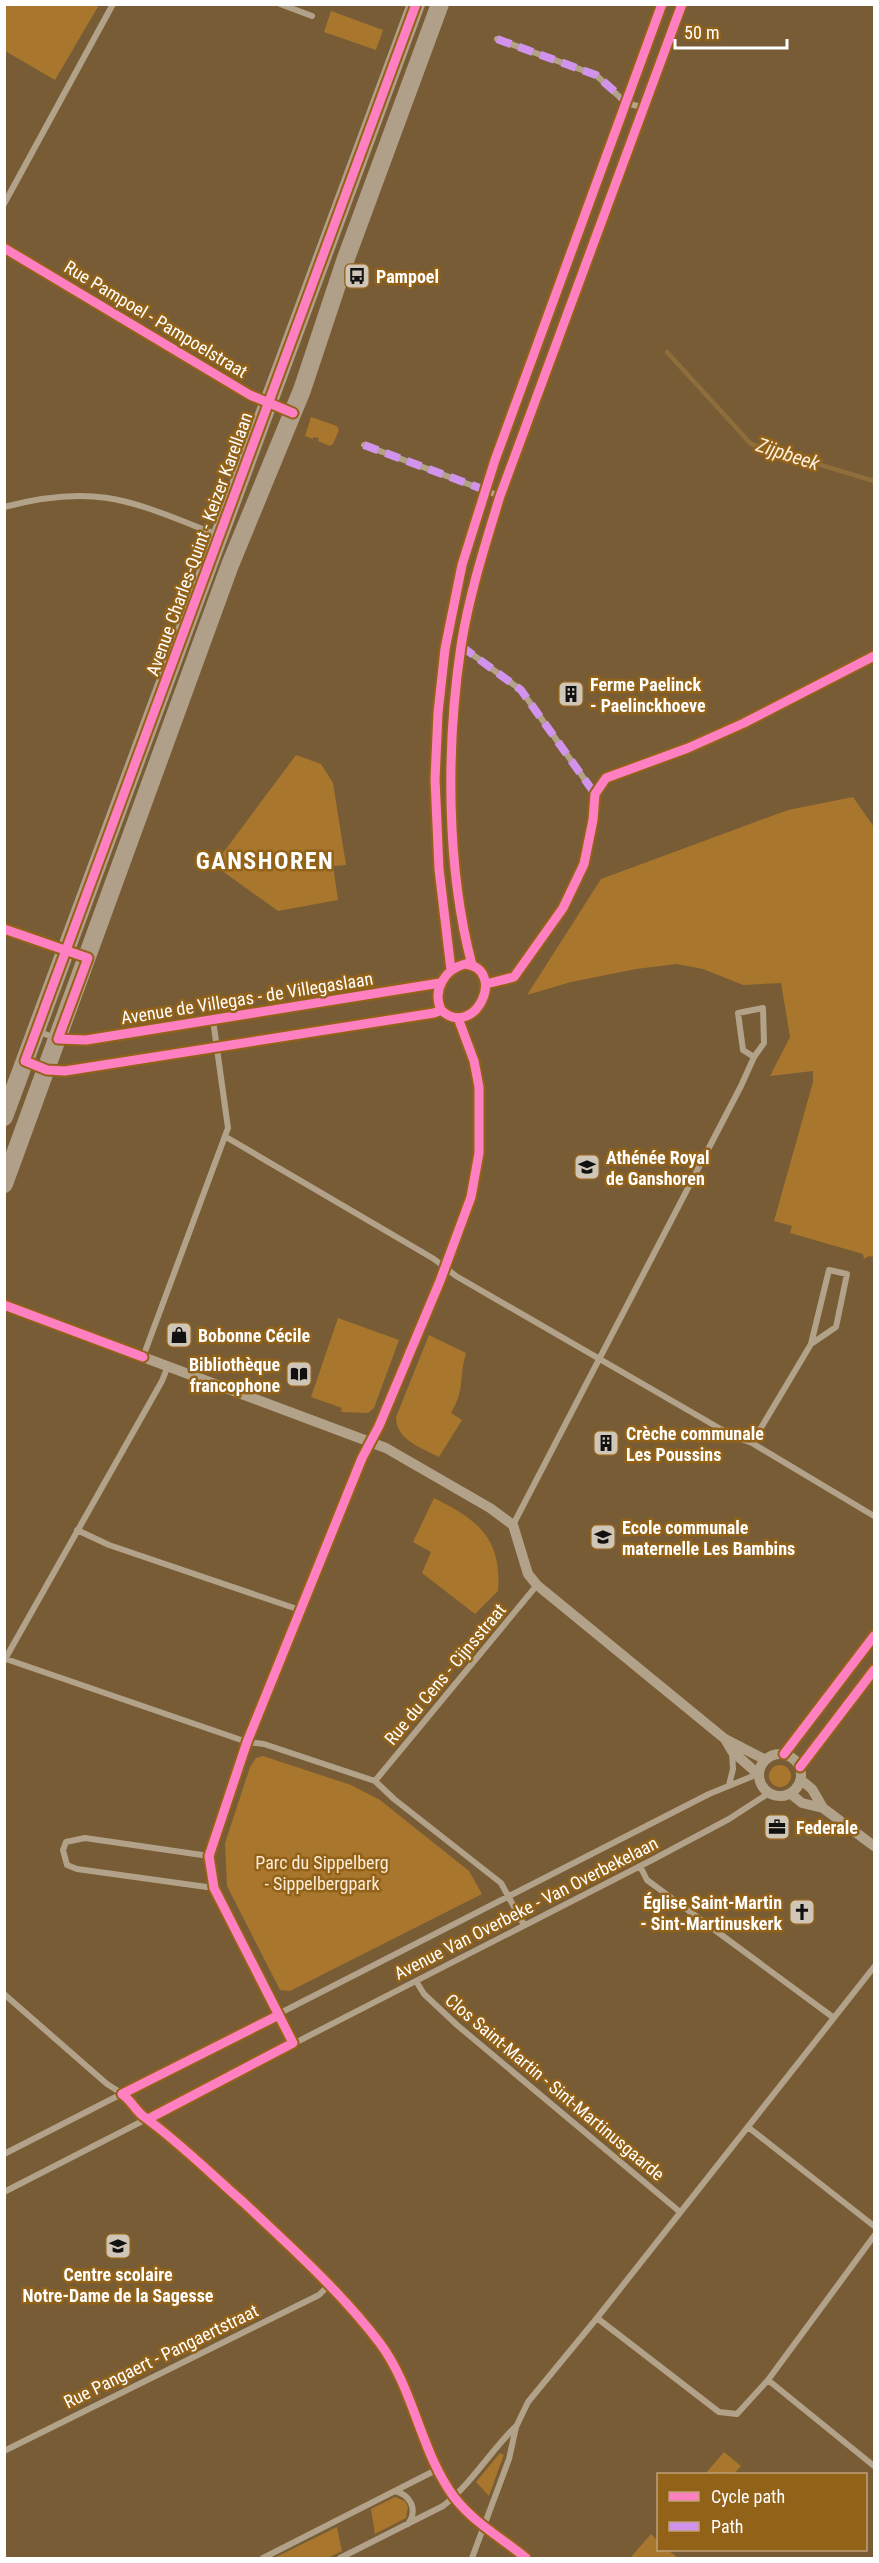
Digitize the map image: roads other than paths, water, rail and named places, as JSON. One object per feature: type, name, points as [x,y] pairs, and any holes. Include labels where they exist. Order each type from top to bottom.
[{"type":"main road","name":"Avenue Charles-Quint - Keizer Karellaan","points":[[4,1117],[416,4]]},
{"type":"main road","name":"Avenue Charles-Quint - Keizer Karellaan","points":[[4,1184],[230,565],[293,413],[365,206],[440,4]]},
{"type":"street","points":[[4,204],[113,4]]},
{"type":"street","points":[[280,4],[312,16]]},
{"type":"street","points":[[451,970],[436,824],[438,713],[445,649],[462,565],[485,490],[662,4]]},
{"type":"street","points":[[472,965],[457,966],[440,983],[437,993],[441,1010],[446,1015],[458,1018],[473,1013],[484,996],[486,984],[483,974],[472,965],[456,872],[453,825],[454,712],[461,646],[477,570],[501,496],[682,4]]},
{"type":"street","points":[[497,39],[596,75],[626,103],[645,108]]},
{"type":"street","name":"Rue Pampoel - Pampoelstraat","points":[[4,248],[250,395],[293,413]]},
{"type":"street","points":[[364,445],[501,496]]},
{"type":"street","points":[[4,507],[55,496],[95,495],[137,503],[219,535]]},
{"type":"street","points":[[461,646],[520,690],[595,794]]},
{"type":"street","points":[[486,984],[514,977],[563,909],[584,864],[593,820],[595,794],[606,778],[688,748],[744,723],[874,656]]},
{"type":"street","points":[[4,929],[88,958]]},
{"type":"street","name":"Avenue de Villegas - de Villegaslaan","points":[[37,1030],[58,1039],[86,1040],[440,983]]},
{"type":"street","points":[[513,1525],[754,1057],[764,1043],[763,1008],[738,1013],[743,1050],[754,1057]]},
{"type":"street","points":[[25,1061],[47,1070],[65,1071],[434,1013],[441,1010]]},
{"type":"street","points":[[293,2043],[214,1888],[208,1856],[247,1742],[362,1458],[371,1443],[445,1267],[471,1197],[479,1153],[479,1087],[474,1061],[458,1018]]},
{"type":"street","points":[[143,1356],[228,1128],[213,1020]]},
{"type":"street","points":[[226,1137],[731,1435],[752,1443],[874,1516]]},
{"type":"street","points":[[752,1443],[811,1344],[829,1270],[847,1274],[836,1327],[811,1344]]},
{"type":"street","points":[[4,1305],[392,1451],[490,1508],[513,1525],[528,1574],[537,1585],[725,1739],[764,1760]]},
{"type":"street","points":[[168,1366],[5,1660],[247,1742],[264,1744],[375,1781],[394,1800],[501,1883],[524,1925]]},
{"type":"street","points":[[77,1530],[109,1545],[300,1610]]},
{"type":"street","name":"Rue du Cens - Cijnsstraat","points":[[375,1781],[537,1585]]},
{"type":"street","points":[[784,1754],[874,1636]]},
{"type":"street","points":[[800,1767],[874,1670]]},
{"type":"street","points":[[725,1739],[732,1751],[758,1773],[761,1785],[769,1793],[780,1796],[791,1794],[801,1780],[800,1767],[790,1756],[784,1754],[777,1753],[764,1760],[758,1773]]},
{"type":"street","points":[[729,1785],[733,1769],[732,1751]]},
{"type":"street","name":"Avenue Van Overbeke - Van Overbekelaan","points":[[4,2154],[729,1785],[758,1773]]},
{"type":"street","points":[[801,1780],[812,1789],[823,1808],[874,1846]]},
{"type":"street","name":"Avenue Van Overbeke - Van Overbekelaan","points":[[4,2192],[640,1866],[729,1819],[769,1793]]},
{"type":"street","points":[[791,1794],[802,1803],[823,1808]]},
{"type":"street","points":[[208,1856],[85,1838],[66,1842],[63,1850],[67,1865],[77,1869],[214,1888]]},
{"type":"street","points":[[640,1866],[647,1880],[834,2019]]},
{"type":"street","points":[[472,2559],[509,2459],[516,2427],[528,2402],[874,1967]]},
{"type":"street","name":"Clos Saint-Martin - Sint-Martinusgaarde","points":[[416,1981],[424,1994],[457,2025],[680,2212]]},
{"type":"street","points":[[4,1994],[129,2098],[142,2115],[264,2222],[329,2285],[380,2343],[401,2381],[438,2469],[454,2497],[483,2528],[526,2559]]},
{"type":"street","points":[[748,2127],[874,2226]]},
{"type":"street","points":[[597,2318],[719,2412],[737,2414],[768,2380],[874,2236]]},
{"type":"street","name":"Rue Pangaert - Pangaertstraat","points":[[4,2451],[319,2295],[329,2285]]},
{"type":"street","points":[[768,2380],[874,2466]]},
{"type":"street","points":[[340,2559],[443,2506],[454,2497],[494,2448],[516,2427]]},
{"type":"street","points":[[263,2559],[438,2469]]},
{"type":"street","points":[[395,2491],[403,2493],[412,2504],[413,2512],[407,2524]]},
{"type":"waterway","name":"Zijpbeek","points":[[667,352],[751,444],[874,481]]},
{"type":"place","name":"Pampoel","points":[[357,276]]},
{"type":"place","name":"Ferme Paelinck - Paelinckhoeve","points":[[571,694]]},
{"type":"place","name":"Athénée Royal de Ganshoren","points":[[587,1167]]},
{"type":"place","name":"Bobonne Cécile","points":[[179,1335]]},
{"type":"place","name":"Bibliothèque francophone","points":[[299,1374]]},
{"type":"place","name":"Crèche communale Les Poussins","points":[[606,1443]]},
{"type":"place","name":"Ecole communale maternelle Les Bambins","points":[[603,1537]]},
{"type":"place","name":"Federale","points":[[777,1827]]},
{"type":"place","name":"Église Saint-Martin - Sint-Martinuskerk","points":[[802,1912]]},
{"type":"place","name":"Centre scolaire Notre-Dame de la Sagesse","points":[[118,2246]]},
{"type":"district","name":"GANSHOREN","points":[[265,861]]},
{"type":"park label","name":"Parc du Sippelberg - Sippelbergpark","points":[[322,1872]]}]
